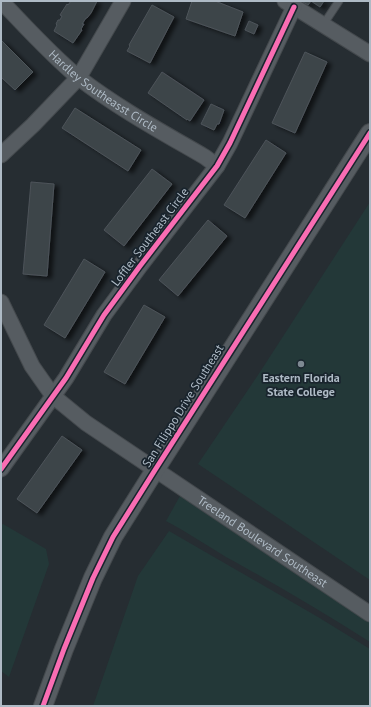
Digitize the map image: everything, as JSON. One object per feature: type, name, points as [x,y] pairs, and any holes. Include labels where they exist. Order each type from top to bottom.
[{"type":"street","name":"Hardley Southeasst Circle","points":[[1,1],[58,59],[79,78],[126,111],[205,157],[217,166]]},
{"type":"street","points":[[1,155],[33,126],[79,78],[122,1]]},
{"type":"street","points":[[289,4],[370,54]]},
{"type":"street","name":"Loffler Southeast Circle","points":[[1,468],[66,378],[104,316],[140,266],[217,166],[230,144],[289,4]]},
{"type":"street","name":"San Filippo Drive Southeast","points":[[43,706],[64,648],[93,578],[113,537],[370,133]]},
{"type":"street","name":"Treeland Boulevard Southeast","points":[[1,302],[32,366],[53,396],[86,424],[370,614]]},
{"type":"lane","points":[[324,25],[339,1]]},
{"type":"green space","name":"Eastern Florida State College","points":[[370,202],[370,580],[198,464],[260,372]]},
{"type":"green space","points":[[180,496],[370,622],[370,642],[299,598],[166,521]]},
{"type":"green space","points":[[3,524],[46,549],[49,564],[9,677],[1,671],[1,525]]},
{"type":"green space","points":[[169,531],[318,617],[370,649],[370,706],[93,706],[138,576]]},
{"type":"building","points":[[71,1],[97,1],[91,13],[82,24],[84,24],[81,29],[82,30],[73,43],[54,31],[58,20],[60,20],[62,16],[60,15],[67,4],[68,5]]},
{"type":"building","points":[[192,1],[215,1],[243,12],[235,36],[186,19]]},
{"type":"building","points":[[301,1],[311,1],[308,5]]},
{"type":"building","points":[[311,1],[324,1],[320,7]]},
{"type":"building","points":[[152,5],[174,17],[150,63],[127,51]]},
{"type":"building","points":[[249,21],[258,25],[254,34],[245,30]]},
{"type":"building","points":[[1,40],[33,72],[15,90],[1,77]]},
{"type":"building","points":[[305,52],[327,62],[295,133],[272,123]]},
{"type":"building","points":[[162,72],[204,100],[190,121],[148,93]]},
{"type":"building","points":[[211,104],[224,110],[219,124],[217,124],[214,130],[201,124]]},
{"type":"building","points":[[75,108],[141,150],[128,171],[62,128]]},
{"type":"building","points":[[266,140],[286,153],[245,218],[224,205]]},
{"type":"building","points":[[152,169],[172,184],[124,246],[104,230]]},
{"type":"building","points":[[31,182],[54,184],[47,276],[23,274]]},
{"type":"building","points":[[208,220],[227,236],[178,296],[159,280]]},
{"type":"building","points":[[84,259],[105,272],[65,338],[44,325]]},
{"type":"building","points":[[144,305],[165,317],[125,384],[104,372]]},
{"type":"building","points":[[62,436],[82,450],[37,513],[17,499]]},
{"type":"cycle path","points":[[1,469],[66,378],[104,315],[217,166],[230,143],[294,7]]},
{"type":"cycle path","points":[[43,706],[93,578],[113,537],[370,133]]},
{"type":"place","name":"Eastern Florida State College","points":[[301,364]]}]
